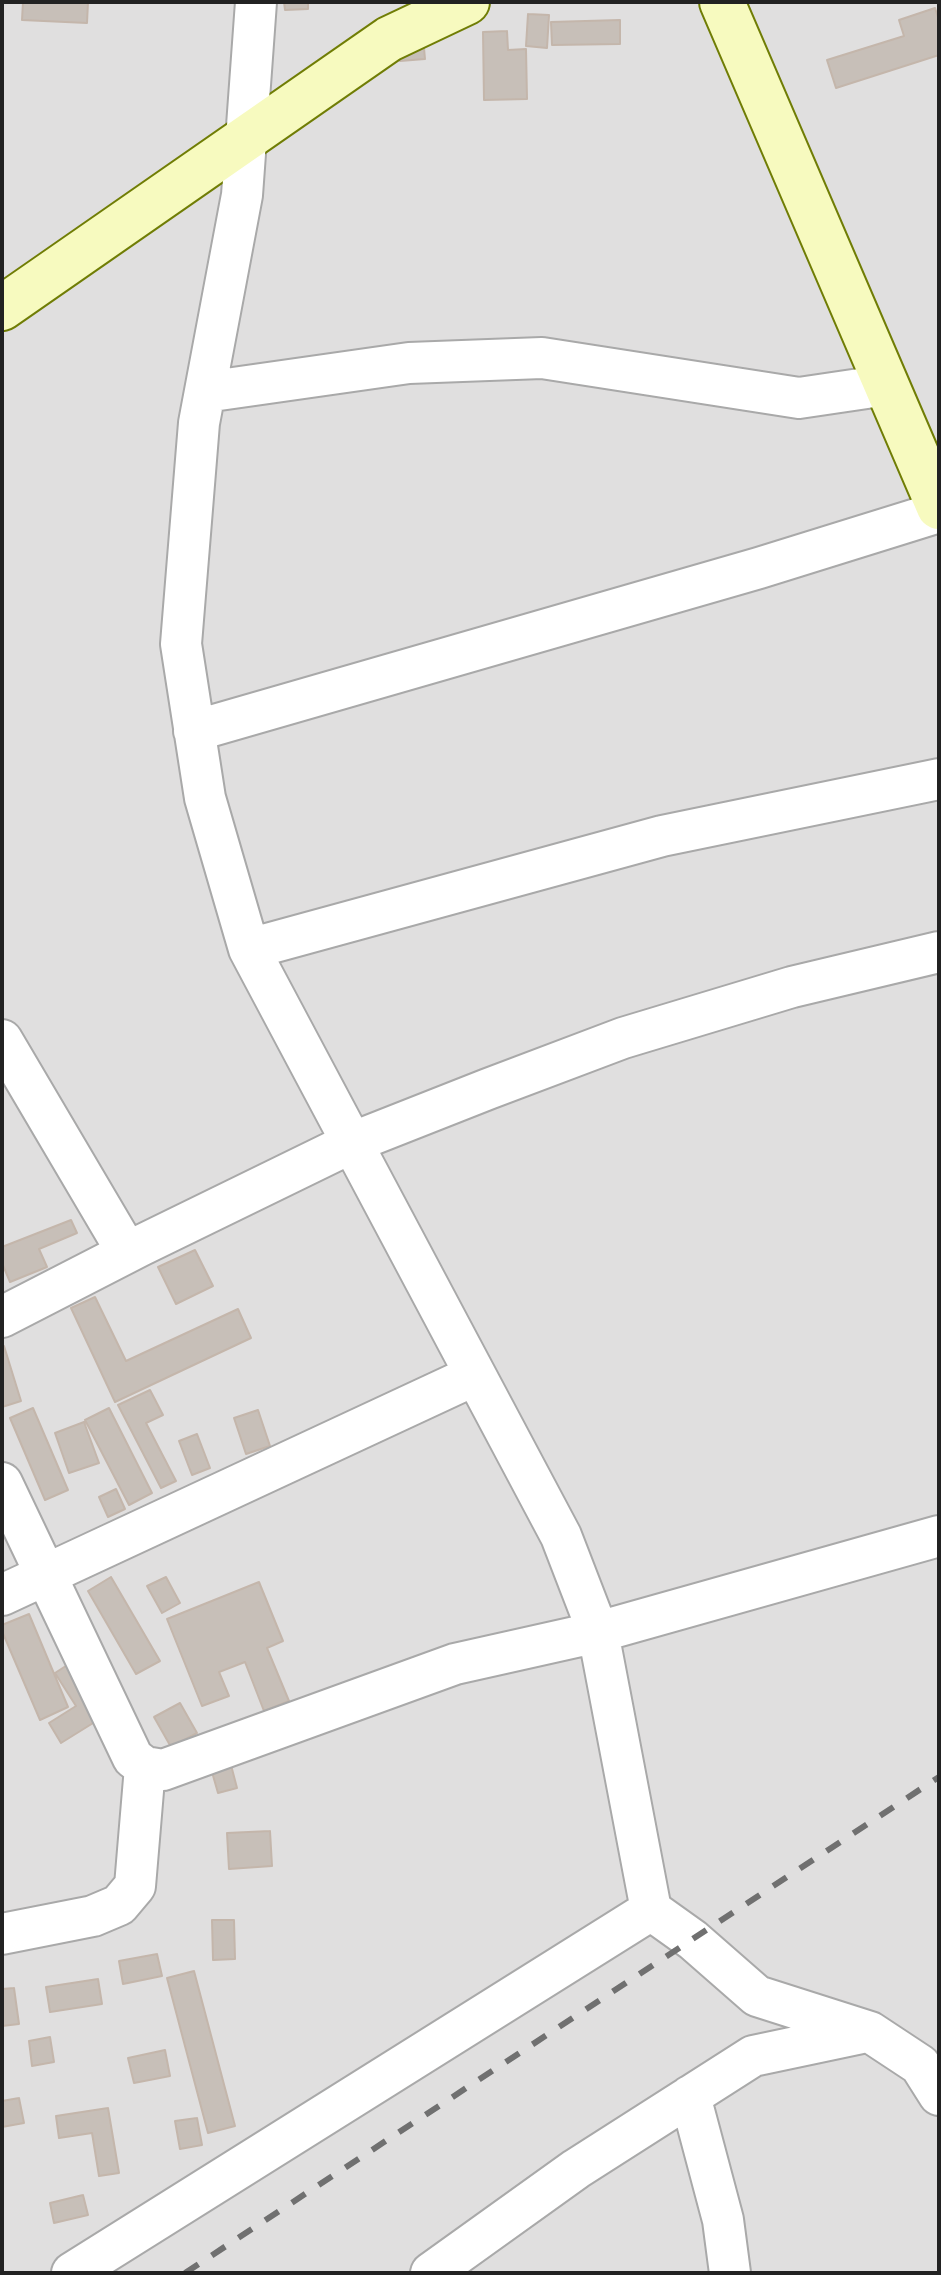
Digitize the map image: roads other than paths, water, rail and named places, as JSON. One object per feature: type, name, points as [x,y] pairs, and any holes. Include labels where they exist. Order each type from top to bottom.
[{"type":"street","points":[[256,2],[242,195],[199,423],[181,644],[205,798],[249,949],[561,1536],[598,1632],[651,1910],[693,1940],[757,1996],[870,2032],[920,2065],[939,2095]]},
{"type":"street","points":[[2,308],[389,39],[467,2]]},
{"type":"street","points":[[194,731],[759,568],[939,509],[722,2]]},
{"type":"street","points":[[205,392],[409,363],[542,358],[799,398],[887,385]]},
{"type":"street","points":[[249,949],[662,836],[939,779]]},
{"type":"street","points":[[2,1317],[351,1143],[623,1038],[792,987],[939,952]]},
{"type":"street","points":[[2,1040],[127,1252]]},
{"type":"street","points":[[2,1595],[475,1375]]},
{"type":"street","points":[[2,1483],[43,1575],[133,1758],[145,1767],[163,1770],[455,1664],[598,1632],[939,1536]]},
{"type":"street","points":[[2,1934],[93,1916],[119,1905],[135,1886],[145,1767]]},
{"type":"street","points":[[72,2273],[651,1910]]},
{"type":"street","points":[[431,2273],[576,2169],[753,2056],[870,2032]]},
{"type":"street","points":[[690,2096],[723,2220],[730,2273]]},
{"type":"railway","points":[[185,2273],[939,1777]]}]
